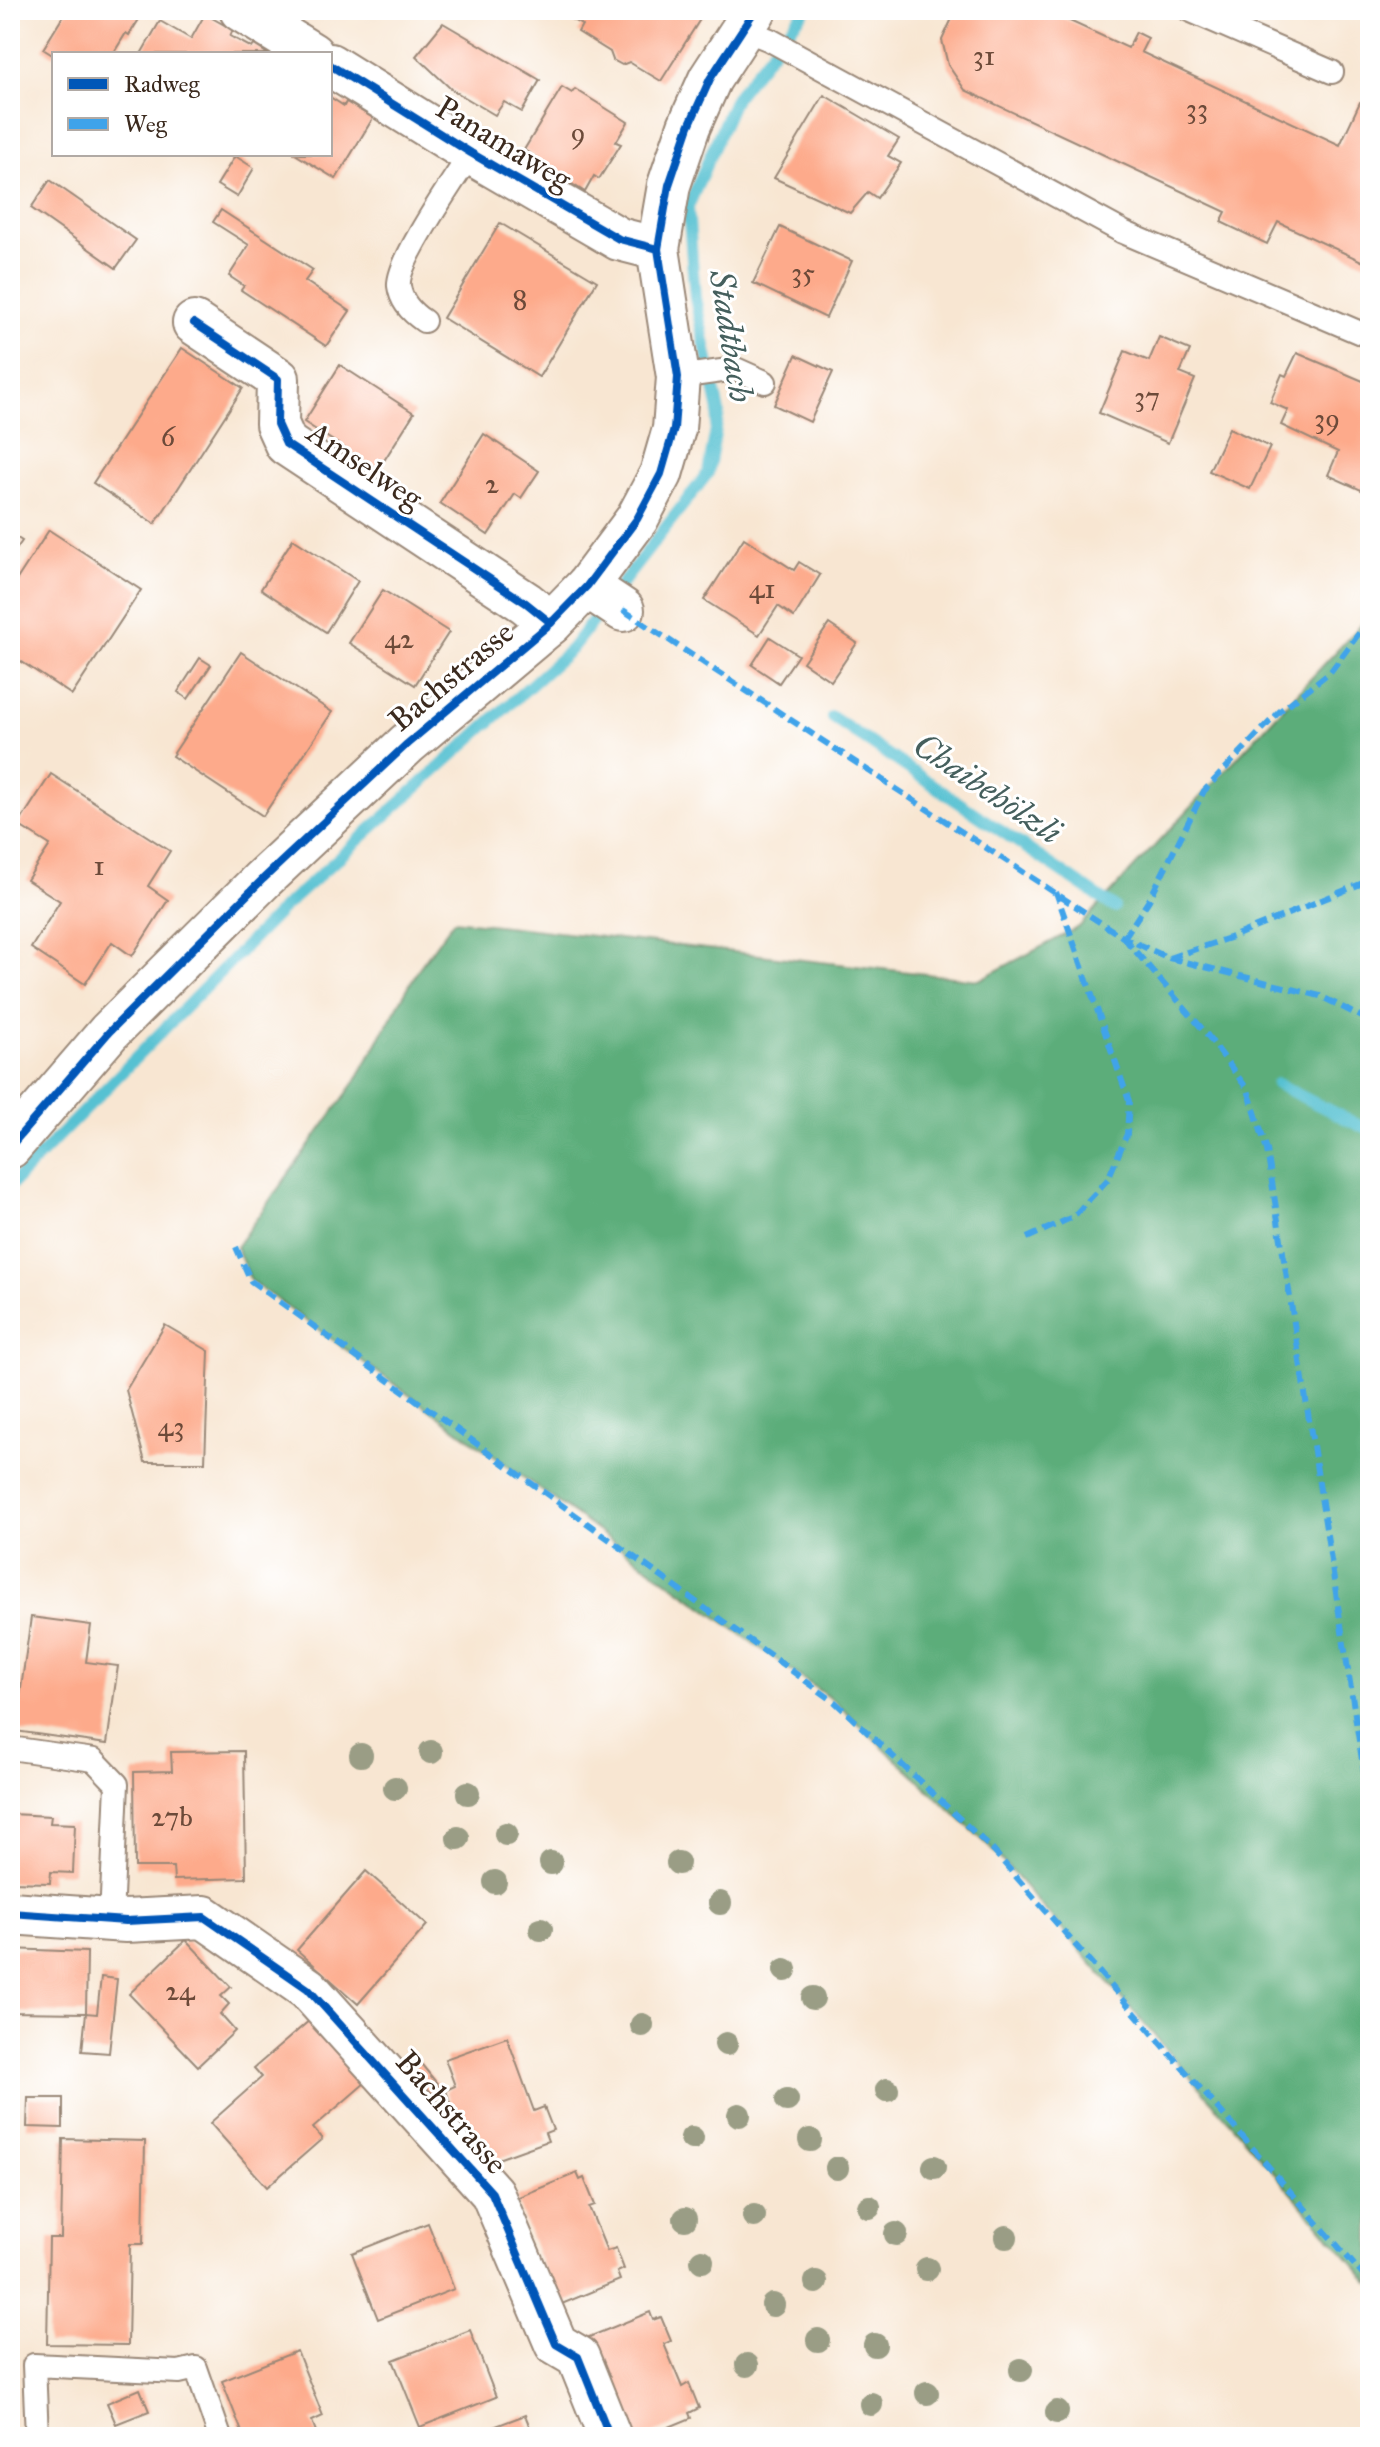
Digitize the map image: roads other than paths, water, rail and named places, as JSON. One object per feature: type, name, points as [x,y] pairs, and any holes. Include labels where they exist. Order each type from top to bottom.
[{"type":"street","points":[[241,10],[309,52]]},
{"type":"street","name":"Bachstrasse","points":[[10,1147],[109,1032],[263,879],[407,744],[551,623],[603,597],[637,519],[661,474],[689,374],[658,249],[669,185],[689,126],[710,79],[764,32]]},
{"type":"street","name":"Panamaweg","points":[[332,66],[471,153],[619,239],[658,249]]},
{"type":"street","name":"Amselweg","points":[[194,323],[278,379],[277,424],[286,444],[526,603],[551,623]]},
{"type":"street","points":[[10,1913],[111,1919]]},
{"type":"street","name":"Bachstrasse","points":[[111,1919],[204,1917],[308,1989],[492,2193],[556,2344],[578,2357],[610,2437]]},
{"type":"lane","points":[[1189,10],[1332,72]]},
{"type":"lane","points":[[764,32],[1123,232],[1370,337]]},
{"type":"lane","points":[[424,321],[413,314],[405,303],[399,286],[400,274],[423,230],[471,153]]},
{"type":"lane","points":[[689,374],[736,369],[765,382]]},
{"type":"lane","points":[[10,1748],[94,1760],[117,1784],[111,1919]]},
{"type":"lane","points":[[37,2437],[34,2365],[179,2372],[196,2368],[220,2437]]},
{"type":"waterway","name":"Stadtbach","points":[[10,1186],[283,908],[571,649],[708,473],[719,412],[695,298],[688,207],[735,98],[805,10]]},
{"type":"waterway","name":"Chaibehölzli","points":[[832,717],[1114,907]]},
{"type":"waterway","name":"Chaibehölzli","points":[[1277,1084],[1370,1131]]}]
